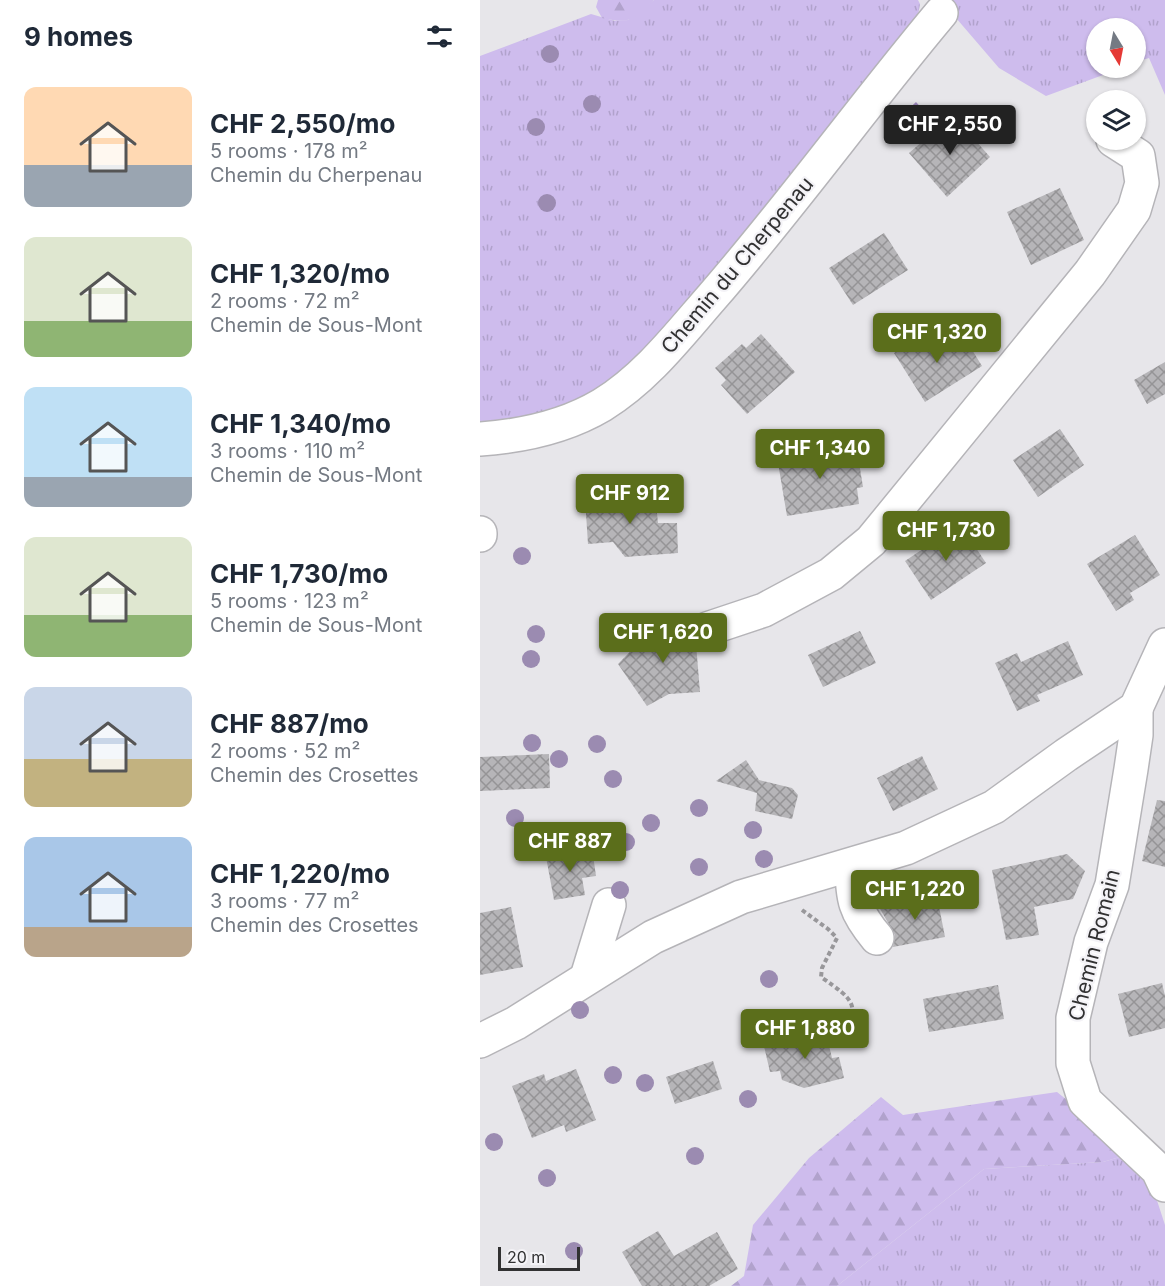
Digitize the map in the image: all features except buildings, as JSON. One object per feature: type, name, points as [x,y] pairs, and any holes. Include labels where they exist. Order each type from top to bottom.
[{"type":"street","name":"Chemin du Cherpenau","points":[[480,439],[504,437],[559,426],[602,405],[649,369],[745,258],[941,13]]},
{"type":"street","points":[[707,629],[764,610],[831,574],[871,540],[1090,273],[1134,210],[1142,183],[1138,156],[1129,150]]},
{"type":"street","points":[[480,1041],[516,1023],[653,937],[741,897],[906,848],[993,807],[1136,708],[1165,645]]},
{"type":"street","name":"Chemin Romain","points":[[1136,708],[1136,735],[1112,885],[1091,942],[1073,1018],[1072,1063],[1085,1101],[1143,1155],[1158,1170],[1164,1180]]},
{"type":"street","points":[[852,865],[852,890],[861,920],[877,938]]},
{"type":"street","points":[[587,977],[609,905]]},
{"type":"path","points":[[787,884],[795,905],[837,938],[822,968],[821,977],[848,997],[853,1010],[839,1044]]},
{"type":"green space","points":[[598,0],[654,0],[636,16],[620,21],[602,18],[596,7]]},
{"type":"green space","points":[[654,0],[918,0],[920,4],[916,27],[825,144],[616,384],[570,409],[480,428],[480,56],[591,14],[615,21],[628,20]]},
{"type":"green space","points":[[945,0],[1165,0],[1165,95],[1149,58],[1146,59],[1146,18],[1086,18],[1086,78],[1095,78],[1046,96],[999,68],[950,11]]},
{"type":"green space","points":[[1057,1092],[1133,1153],[1103,1162],[984,1169],[837,1286],[731,1286],[744,1276],[753,1225],[809,1158],[881,1097],[903,1115]]},
{"type":"green space","points":[[1133,1153],[1150,1179],[1165,1225],[1165,1286],[837,1286],[984,1169],[1103,1162]]},
{"type":"water","points":[[916,102],[925,112],[904,132],[895,122]]}]
